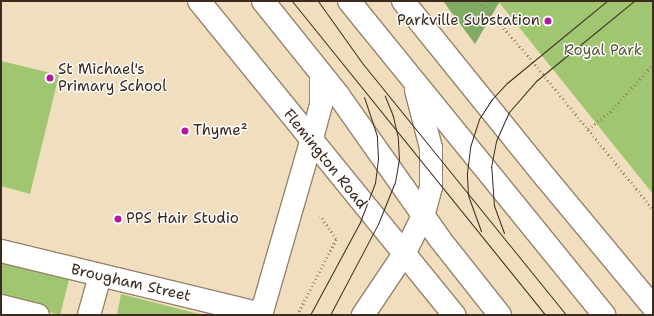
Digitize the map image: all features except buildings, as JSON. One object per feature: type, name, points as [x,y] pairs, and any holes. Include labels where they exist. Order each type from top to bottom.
[{"type":"main road","name":"Flemington Road","points":[[199,1],[311,142],[454,315]]},
{"type":"main road","points":[[263,1],[360,124],[423,216],[500,315]]},
{"type":"main road","points":[[349,1],[408,75],[466,142],[604,315]]},
{"type":"main road","points":[[403,1],[546,178],[653,307]]},
{"type":"main road","points":[[262,315],[321,105],[321,74]]},
{"type":"main road","points":[[363,315],[404,254],[423,216],[431,187],[432,148],[424,113],[408,75]]},
{"type":"main road","name":"Brougham Street","points":[[1,251],[262,315]]},
{"type":"main road","points":[[89,315],[100,276]]},
{"type":"main road","points":[[1,306],[38,315]]},
{"type":"path","points":[[480,1],[525,52],[653,209]]},
{"type":"path","points":[[588,129],[610,112],[653,64]]},
{"type":"path","points":[[297,315],[336,239],[316,212]]},
{"type":"green space","points":[[443,1],[500,1],[475,44]]},
{"type":"green space","name":"Royal Park","points":[[498,1],[653,1],[653,194]]},
{"type":"green space","points":[[1,61],[59,75],[30,194],[1,186]]},
{"type":"green space","points":[[1,263],[69,280],[60,315],[1,300]]},
{"type":"green space","points":[[121,294],[203,315],[117,315]]},
{"type":"tram line","points":[[292,1],[545,315]]},
{"type":"tram line","points":[[318,1],[363,64],[566,315]]},
{"type":"tram line","points":[[481,231],[468,195],[467,173],[470,147],[479,119],[492,99],[507,83],[607,1]]},
{"type":"tram line","points":[[504,233],[494,206],[491,167],[496,141],[509,112],[536,81],[634,1]]},
{"type":"tram line","points":[[330,315],[378,224],[395,182],[399,160],[398,138],[393,116],[385,96]]},
{"type":"tram line","points":[[310,315],[360,222],[375,183],[378,158],[377,136],[364,97]]},
{"type":"place","name":"Parkville Substation","points":[[548,21]]},
{"type":"place","name":"St Michael's Primary School","points":[[50,78]]},
{"type":"place","name":"Thyme²","points":[[185,131]]},
{"type":"place","name":"PPS Hair Studio","points":[[118,219]]}]
